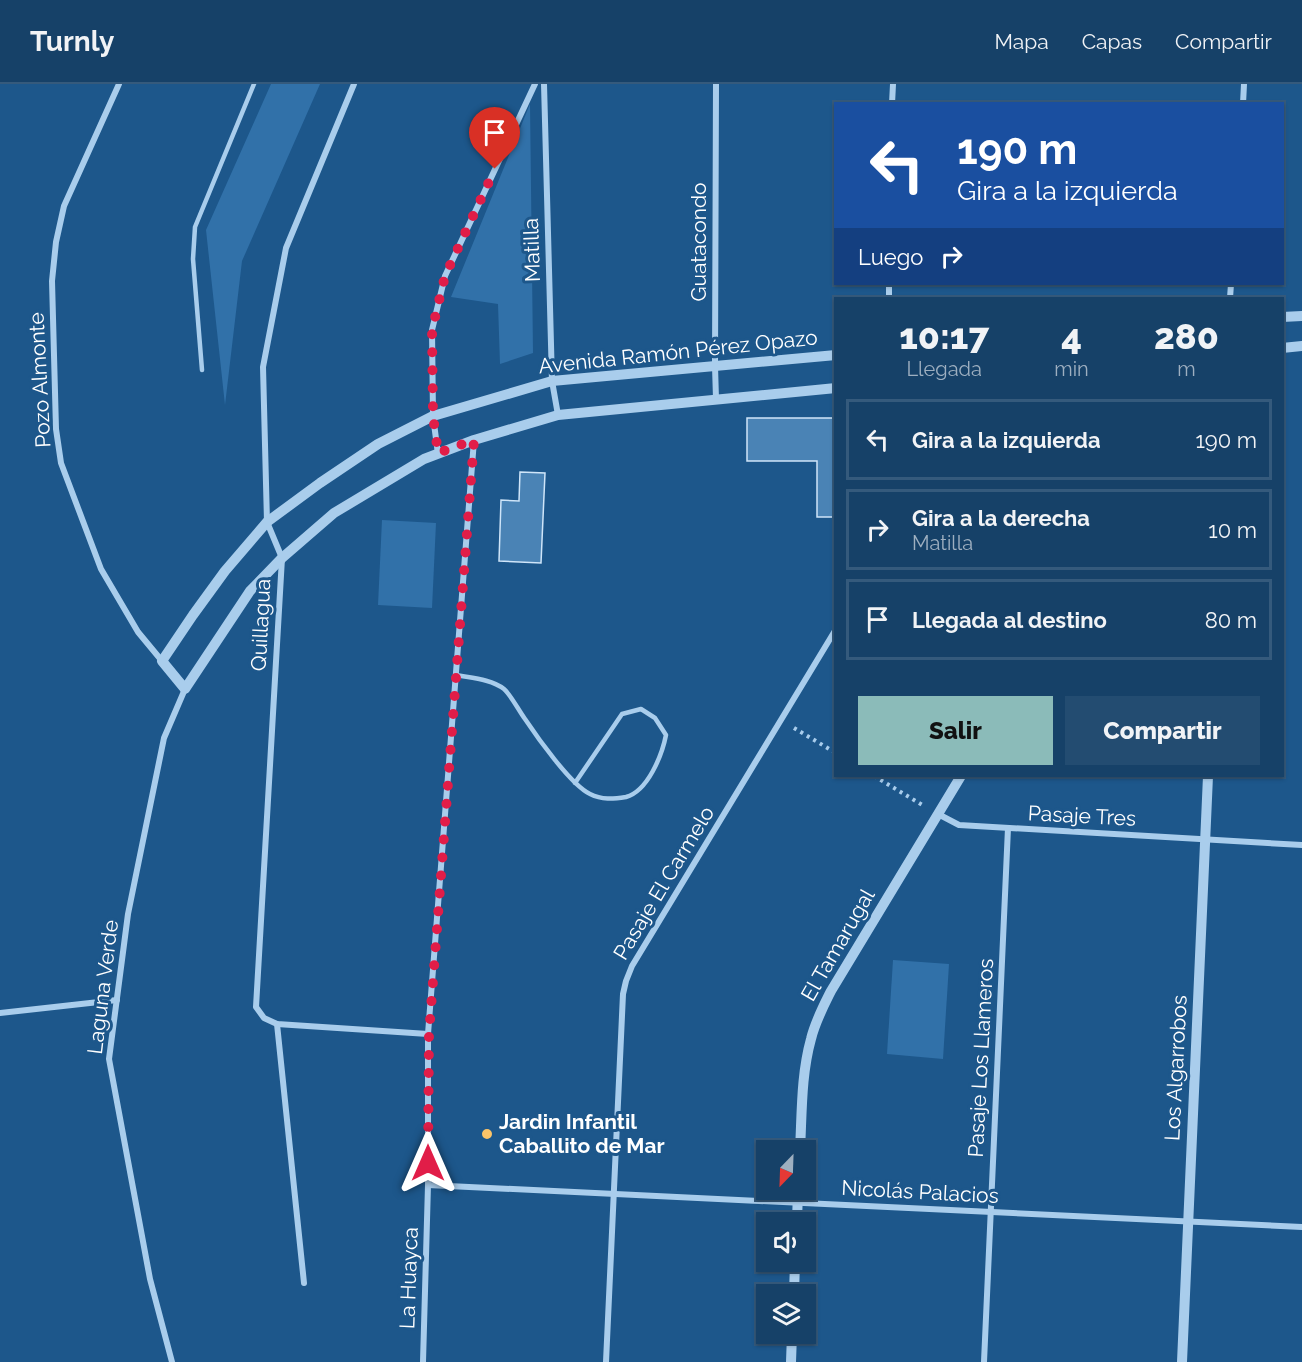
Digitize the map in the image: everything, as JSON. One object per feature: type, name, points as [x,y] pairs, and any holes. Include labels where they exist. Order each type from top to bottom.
[{"type":"street","name":"Pozo Almonte","points":[[119,84],[64,206],[56,242],[52,281],[56,429],[61,463],[101,569],[138,632],[162,661]]},
{"type":"street","name":"Quillagua","points":[[277,1024],[264,1018],[256,1007],[282,558],[267,522],[263,367],[286,248],[354,84]]},
{"type":"street","points":[[438,453],[433,416],[432,330],[445,276],[535,84]]},
{"type":"street","name":"Matilla","points":[[544,84],[552,381],[558,415]]},
{"type":"street","name":"Guatacondo","points":[[716,84],[716,399]]},
{"type":"street","points":[[892,102],[893,84]]},
{"type":"street","points":[[1243,102],[1244,84]]},
{"type":"street","points":[[1284,318],[1302,316]]},
{"type":"street","points":[[1284,348],[1302,346]]},
{"type":"street","name":"Avenida Ramón Pérez Opazo","points":[[162,661],[225,571],[267,522],[378,444],[433,416],[552,381],[834,355]]},
{"type":"street","points":[[162,661],[185,689],[250,591],[282,558],[334,513],[438,453],[558,415],[834,388]]},
{"type":"street","name":"La Huayca","points":[[423,1362],[429,1034],[474,440]]},
{"type":"street","name":"Pasaje El Carmelo","points":[[606,1362],[623,994],[626,981],[632,966],[834,632]]},
{"type":"street","name":"Laguna Verde","points":[[172,1362],[150,1279],[109,1059],[128,914],[164,738],[185,689]]},
{"type":"street","name":"El Tamarugal","points":[[801,1140],[805,1063],[819,1014],[960,777]]},
{"type":"street","name":"Los Algarrobos","points":[[1182,1362],[1208,777]]},
{"type":"street","name":"Pasaje Tres","points":[[938,814],[958,825],[1302,845]]},
{"type":"street","name":"Pasaje Los Llameros","points":[[984,1362],[1008,828]]},
{"type":"street","points":[[0,1013],[117,1000]]},
{"type":"street","points":[[304,1283],[277,1024],[429,1034]]},
{"type":"street","name":"Nicolás Palacios","points":[[428,1185],[1302,1227]]},
{"type":"street","points":[[797,1200],[797,1212]]},
{"type":"street","points":[[791,1362],[792,1344]]},
{"type":"lane","points":[[202,370],[194,259],[195,226],[254,84]]},
{"type":"lane","points":[[456,675],[493,683],[506,690],[537,738],[575,783],[590,794],[610,800],[631,795],[648,780],[663,748],[666,735],[655,718],[641,708],[621,714],[575,783]]},
{"type":"path","points":[[781,720],[834,752]]},
{"type":"path","points":[[876,777],[938,814]]},
{"type":"shaded area","points":[[271,84],[320,84],[242,261],[225,405],[206,230]]},
{"type":"shaded area","points":[[530,104],[533,353],[500,364],[498,304],[451,297]]},
{"type":"shaded area","points":[[382,520],[436,523],[432,608],[378,605]]},
{"type":"shaded area","points":[[893,960],[949,964],[943,1059],[887,1054]]},
{"type":"building","points":[[747,418],[834,418],[834,517],[817,517],[817,461],[747,461]]},
{"type":"building","points":[[520,472],[545,473],[541,563],[499,561],[501,500],[519,501]]},
{"type":"place","name":"Jardin Infantil Caballito de Mar","points":[[487,1134]]},
{"type":"route","points":[[428,1163],[429,1034],[474,440],[438,453],[433,416],[432,330],[445,276],[495,169]]}]
